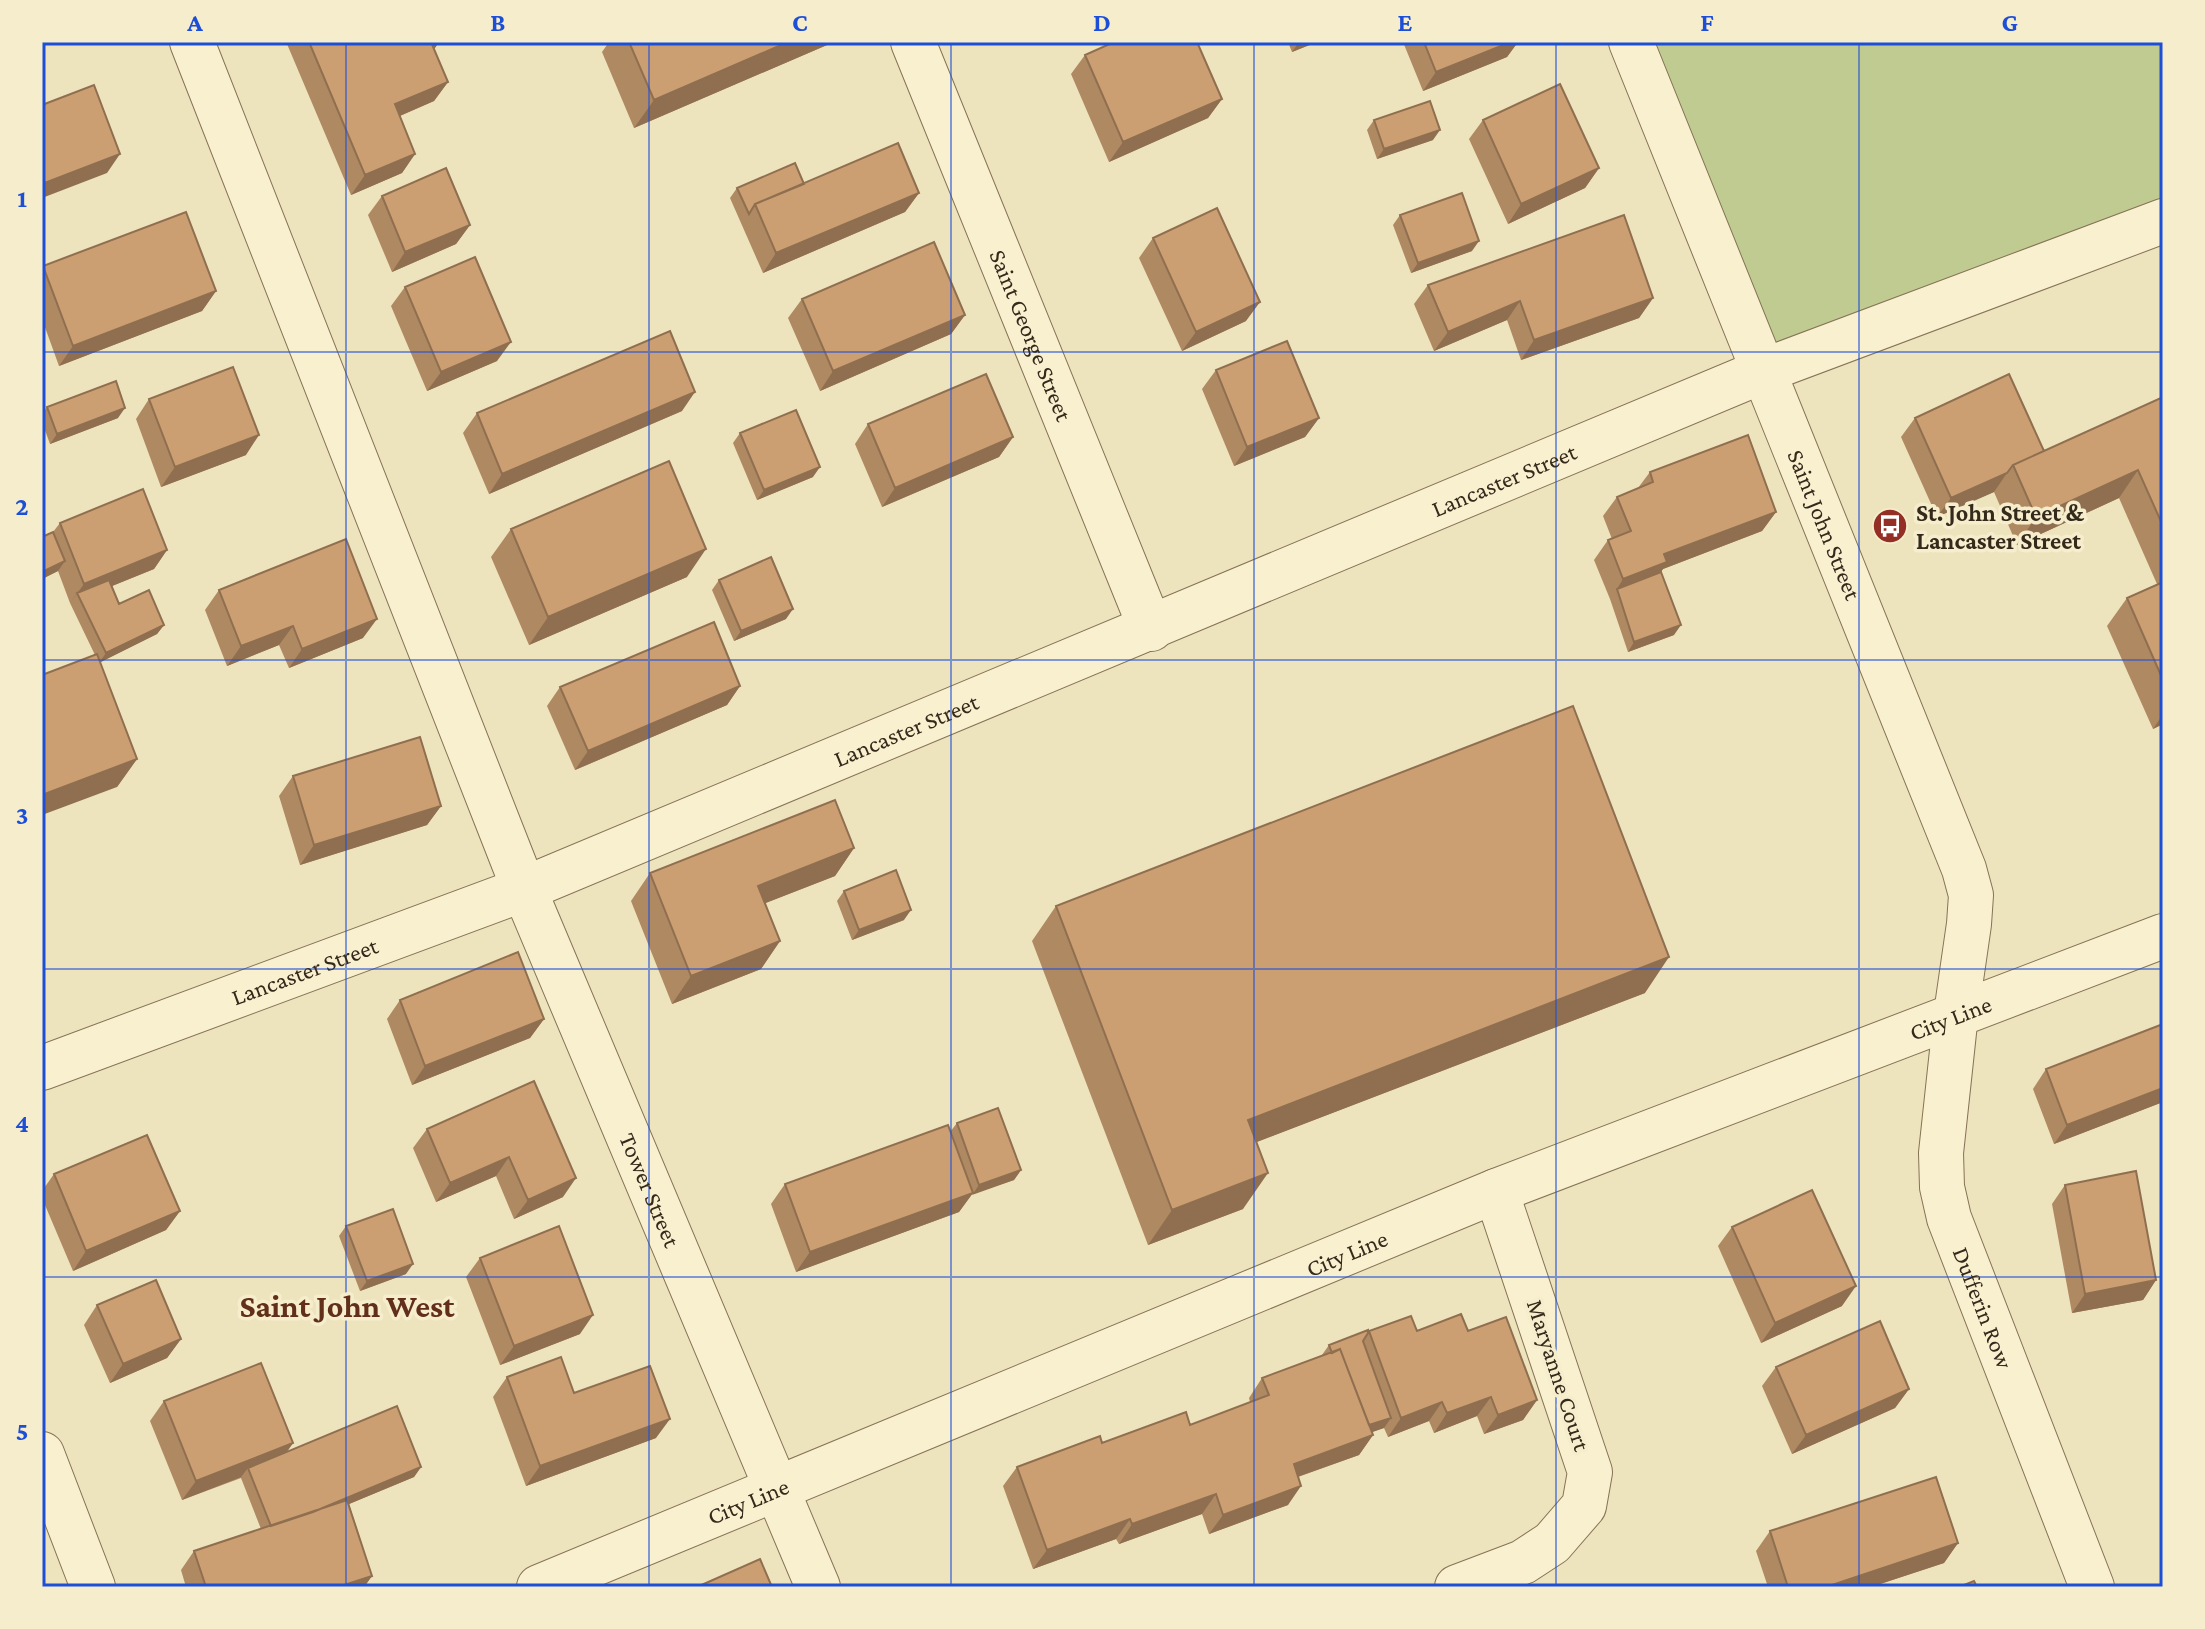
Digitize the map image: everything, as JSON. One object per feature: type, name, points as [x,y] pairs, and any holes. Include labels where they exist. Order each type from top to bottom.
[{"type":"street","name":"Tower Street","points":[[192,42],[524,889],[818,1587]]},
{"type":"street","name":"Saint George Street","points":[[913,42],[1151,629]]},
{"type":"street","name":"Saint John Street","points":[[1631,42],[1964,869],[1971,895],[1956,1014]]},
{"type":"street","name":"Lancaster Street","points":[[42,1068],[524,889],[1763,371],[2163,221]]},
{"type":"street","name":"City Line","points":[[539,1587],[1496,1191],[2163,936]]},
{"type":"street","name":"Dufferin Row","points":[[1956,1014],[1941,1153],[1945,1203],[2092,1587]]},
{"type":"street","name":"Maryanne Court","points":[[1457,1587],[1523,1562],[1552,1543],[1584,1506],[1590,1472],[1496,1191]]},
{"type":"street","points":[[42,1454],[93,1587]]},
{"type":"green space","points":[[1631,42],[2163,42],[2163,221],[1763,371]]},
{"type":"building","points":[[309,42],[431,42],[448,82],[395,104],[415,154],[365,175]]},
{"type":"building","points":[[629,42],[788,42],[654,100]]},
{"type":"building","points":[[1114,42],[1197,42],[1222,99],[1123,142],[1085,55]]},
{"type":"building","points":[[1424,42],[1511,42],[1436,72]]},
{"type":"building","points":[[1560,84],[1599,168],[1521,204],[1483,120]]},
{"type":"building","points":[[94,85],[120,154],[42,184],[42,105]]},
{"type":"building","points":[[1430,101],[1440,130],[1384,149],[1374,120]]},
{"type":"building","points":[[898,143],[919,193],[776,253],[755,204]]},
{"type":"building","points":[[795,163],[804,184],[755,204],[749,214],[737,188]]},
{"type":"building","points":[[446,168],[470,225],[405,252],[382,196]]},
{"type":"building","points":[[1462,193],[1479,241],[1418,263],[1400,215]]},
{"type":"building","points":[[1217,208],[1260,302],[1196,332],[1153,238]]},
{"type":"building","points":[[186,212],[216,291],[73,346],[43,266]]},
{"type":"building","points":[[1624,215],[1653,298],[1534,340],[1520,301],[1448,332],[1428,285]]},
{"type":"building","points":[[934,242],[965,315],[833,371],[802,299]]},
{"type":"building","points":[[475,257],[511,342],[441,372],[405,287]]},
{"type":"building","points":[[670,331],[695,392],[502,474],[477,413]]},
{"type":"building","points":[[1287,341],[1319,418],[1247,447],[1216,370]]},
{"type":"building","points":[[233,367],[259,435],[175,467],[149,399]]},
{"type":"building","points":[[986,374],[1013,437],[895,488],[868,424]]},
{"type":"building","points":[[2009,374],[2044,451],[2013,465],[2007,473],[1951,498],[1915,418]]},
{"type":"building","points":[[116,381],[125,408],[57,434],[47,407]]},
{"type":"building","points":[[2163,397],[2163,526],[2138,470],[2036,517],[2013,465]]},
{"type":"building","points":[[796,410],[820,467],[764,490],[740,433]]},
{"type":"building","points":[[1748,435],[1776,512],[1664,554],[1667,562],[1623,579],[1608,540],[1631,531],[1617,497],[1653,482],[1650,472]]},
{"type":"building","points":[[669,461],[706,549],[548,617],[511,529]]},
{"type":"building","points":[[143,489],[167,550],[84,584],[60,523]]},
{"type":"building","points":[[53,532],[65,561],[42,572],[42,537]]},
{"type":"building","points":[[346,539],[377,619],[302,649],[293,626],[241,646],[219,590]]},
{"type":"building","points":[[771,557],[793,609],[741,631],[719,580]]},
{"type":"building","points":[[1661,572],[1681,625],[1634,642],[1617,589]]},
{"type":"building","points":[[109,580],[119,604],[149,590],[164,625],[106,653],[77,593]]},
{"type":"building","points":[[2163,582],[2163,680],[2127,598]]},
{"type":"building","points":[[714,622],[740,686],[588,751],[560,687]]},
{"type":"building","points":[[97,654],[137,759],[42,795],[42,675]]},
{"type":"building","points":[[1573,706],[1669,957],[1248,1120],[1268,1173],[1172,1210],[1056,906]]},
{"type":"building","points":[[420,737],[441,806],[314,845],[293,776]]},
{"type":"building","points":[[835,800],[854,848],[758,886],[780,941],[691,976],[650,873]]},
{"type":"building","points":[[896,870],[911,910],[859,930],[844,891]]},
{"type":"building","points":[[518,952],[544,1019],[425,1066],[400,1000]]},
{"type":"building","points":[[2163,1024],[2163,1088],[2067,1125],[2046,1069]]},
{"type":"building","points":[[534,1081],[576,1178],[528,1200],[509,1157],[450,1183],[427,1129]]},
{"type":"building","points":[[998,1108],[1021,1170],[979,1185],[957,1123]]},
{"type":"building","points":[[948,1125],[973,1193],[810,1252],[785,1184]]},
{"type":"building","points":[[147,1135],[180,1211],[86,1251],[54,1174]]},
{"type":"building","points":[[2136,1171],[2156,1280],[2085,1294],[2065,1185]]},
{"type":"building","points":[[1812,1190],[1856,1286],[1775,1323],[1732,1227]]},
{"type":"building","points":[[393,1209],[413,1264],[367,1281],[346,1226]]},
{"type":"building","points":[[559,1226],[593,1315],[514,1346],[480,1258]]},
{"type":"building","points":[[156,1280],[181,1339],[123,1364],[97,1305]]},
{"type":"building","points":[[1461,1314],[1468,1331],[1506,1317],[1537,1400],[1498,1415],[1491,1397],[1447,1413],[1442,1402],[1401,1418],[1369,1331],[1411,1316],[1417,1331]]},
{"type":"building","points":[[1880,1321],[1909,1389],[1806,1435],[1776,1367]]},
{"type":"building","points":[[1368,1330],[1363,1341],[1391,1418],[1369,1425],[1340,1349],[1332,1353],[1329,1345]]},
{"type":"building","points":[[1340,1349],[1373,1435],[1294,1464],[1301,1486],[1223,1515],[1216,1494],[1132,1524],[1130,1519],[1047,1550],[1017,1467],[1100,1436],[1102,1443],[1186,1412],[1190,1425],[1269,1395],[1262,1378]]},
{"type":"building","points":[[561,1357],[574,1393],[650,1366],[670,1419],[540,1466],[507,1377]]},
{"type":"building","points":[[261,1363],[293,1443],[196,1481],[164,1401]]},
{"type":"building","points":[[397,1406],[421,1467],[271,1526],[248,1468]]},
{"type":"building","points":[[1936,1477],[1958,1543],[1826,1587],[1788,1587],[1770,1531]]},
{"type":"building","points":[[347,1500],[372,1576],[338,1587],[206,1587],[194,1551]]},
{"type":"building","points":[[760,1559],[772,1587],[697,1587]]},
{"type":"building","points":[[1974,1581],[1977,1587],[1959,1587]]},
{"type":"place","name":"St. John Street & Lancaster Street","points":[[1890,526]]},
{"type":"district","name":"Saint John West","points":[[347,1306]]}]
